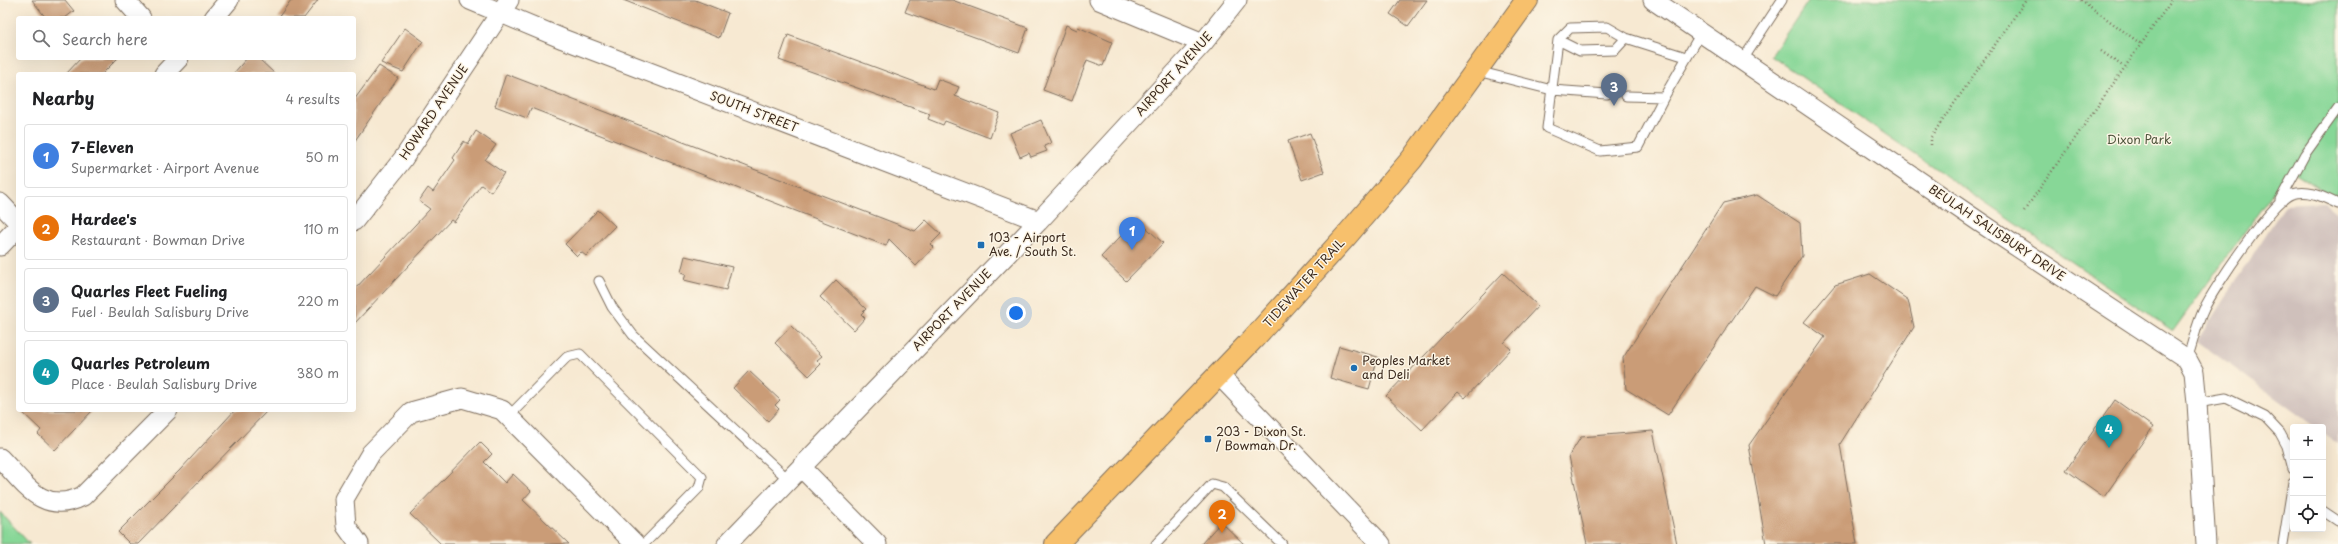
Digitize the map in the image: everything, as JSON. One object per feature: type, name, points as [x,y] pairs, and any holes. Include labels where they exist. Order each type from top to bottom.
[{"type":"main road","name":"TIDEWATER TRAIL","points":[[1056,544],[1219,375],[1347,235],[1412,158],[1527,0]]},
{"type":"street","points":[[125,0],[139,16]]},
{"type":"street","points":[[216,16],[229,0]]},
{"type":"street","name":"SOUTH STREET","points":[[470,0],[504,6],[1039,221]]},
{"type":"street","points":[[1099,0],[1203,43]]},
{"type":"street","name":"AIRPORT AVENUE","points":[[727,544],[1039,221],[1203,43],[1236,0]]},
{"type":"street","name":"BEULAH SALISBURY DRIVE","points":[[1653,0],[2187,359]]},
{"type":"street","name":"HOWARD AVENUE","points":[[356,218],[403,159],[504,6]]},
{"type":"street","points":[[166,72],[177,60]]},
{"type":"street","points":[[0,203],[16,220]]},
{"type":"street","points":[[0,246],[16,229]]},
{"type":"street","points":[[2187,359],[2194,372],[2206,544]]},
{"type":"street","points":[[1219,375],[1381,544]]},
{"type":"street","points":[[359,544],[346,526],[344,499],[371,453],[411,412],[462,398],[502,410],[635,544]]},
{"type":"street","points":[[0,458],[33,494],[45,501],[58,504],[71,502],[83,496],[166,412]]},
{"type":"street","points":[[795,474],[877,544]]},
{"type":"lane","points":[[1742,61],[1779,1]]},
{"type":"lane","points":[[1686,57],[1626,38],[1607,27],[1570,28],[1558,40],[1547,128],[1600,151],[1638,147],[1686,57],[1701,33]]},
{"type":"lane","points":[[1558,40],[1580,51],[1614,50],[1626,38]]},
{"type":"lane","points":[[1475,71],[1552,90],[1607,94]]},
{"type":"lane","points":[[1626,96],[1664,97]]},
{"type":"lane","points":[[2187,359],[2204,309],[2247,243],[2280,201],[2305,154],[2338,108]]},
{"type":"lane","points":[[2280,201],[2291,195],[2303,192],[2319,195],[2338,204]]},
{"type":"lane","points":[[599,281],[612,306],[633,336],[795,474]]},
{"type":"lane","points":[[509,416],[567,357],[580,354],[702,477],[699,488],[644,544]]},
{"type":"lane","points":[[2197,403],[2226,398],[2265,417],[2280,433],[2290,460]]},
{"type":"lane","points":[[1156,544],[1212,484],[1223,487],[1278,543]]},
{"type":"lane","points":[[2282,544],[2291,496]]},
{"type":"lane","points":[[2326,512],[2338,521]]},
{"type":"path","points":[[1931,146],[1931,137],[2026,0]]},
{"type":"path","points":[[2080,0],[2141,44]]},
{"type":"path","points":[[2024,211],[2172,0]]},
{"type":"path","points":[[2101,51],[2124,67]]},
{"type":"shaded area","points":[[2324,203],[2338,214],[2338,444],[2326,435],[2326,424],[2311,424],[2197,341],[2285,205]]},
{"type":"green space","name":"Dixon Park","points":[[1809,0],[2338,0],[2338,201],[2290,169],[2173,331],[1771,56]]},
{"type":"green space","points":[[0,512],[30,544],[0,544]]},
{"type":"building","points":[[32,0],[65,0],[74,11],[68,16],[44,16]]},
{"type":"building","points":[[291,0],[318,0],[306,16],[279,16]]},
{"type":"building","points":[[623,0],[695,0],[728,13],[719,38]]},
{"type":"building","points":[[910,0],[952,0],[1028,28],[1019,53],[905,12]]},
{"type":"building","points":[[1400,0],[1427,0],[1408,26],[1390,14]]},
{"type":"building","points":[[1066,25],[1077,30],[1078,27],[1112,42],[1103,66],[1087,60],[1072,101],[1043,90]]},
{"type":"building","points":[[405,28],[423,41],[403,72],[381,63]]},
{"type":"building","points":[[788,35],[934,89],[938,79],[959,87],[955,96],[999,113],[990,138],[945,121],[943,125],[928,119],[930,114],[779,60]]},
{"type":"building","points":[[79,60],[116,60],[104,72],[68,72]]},
{"type":"building","points":[[245,60],[260,60],[273,72],[235,72]]},
{"type":"building","points":[[379,66],[398,78],[356,139],[356,97]]},
{"type":"building","points":[[506,74],[915,231],[926,220],[941,234],[931,244],[934,247],[916,266],[889,239],[886,246],[531,108],[527,118],[495,106]]},
{"type":"building","points":[[1041,120],[1051,143],[1044,146],[1047,151],[1031,157],[1029,153],[1020,157],[1010,133]]},
{"type":"building","points":[[476,131],[496,145],[485,160],[504,173],[491,192],[481,185],[454,222],[451,220],[356,322],[356,288],[430,209],[419,201],[428,188],[433,192],[455,160],[453,158],[464,141],[468,144]]},
{"type":"building","points":[[1310,133],[1324,172],[1302,180],[1288,141]]},
{"type":"building","points":[[1757,195],[1800,223],[1802,256],[1775,296],[1755,286],[1668,415],[1626,389],[1623,358],[1723,203]]},
{"type":"building","points":[[598,210],[615,226],[586,256],[581,252],[577,256],[565,244]]},
{"type":"building","points":[[1137,219],[1163,243],[1126,281],[1101,257]]},
{"type":"building","points":[[685,256],[732,267],[726,290],[684,280],[686,274],[681,272]]},
{"type":"building","points":[[1503,273],[1538,306],[1504,343],[1511,349],[1465,398],[1458,392],[1422,430],[1386,396]]},
{"type":"building","points":[[1870,274],[1908,300],[1914,327],[1840,444],[1857,544],[1766,544],[1749,445],[1825,337],[1804,322],[1835,285]]},
{"type":"building","points":[[836,280],[866,309],[861,314],[865,318],[854,330],[820,297]]},
{"type":"building","points":[[791,326],[822,356],[817,360],[821,364],[809,376],[775,343]]},
{"type":"building","name":"Peoples Market and Deli","points":[[1339,346],[1378,357],[1369,389],[1330,378]]},
{"type":"building","points":[[749,371],[780,400],[775,405],[779,409],[768,421],[733,388]]},
{"type":"building","points":[[2115,400],[2153,427],[2104,497],[2066,470]]},
{"type":"building","points":[[22,412],[91,412],[55,450],[38,434],[41,430]]},
{"type":"building","points":[[233,412],[266,412],[138,544],[130,544],[118,532],[180,470]]},
{"type":"building","points":[[1653,431],[1677,544],[1587,544],[1569,456],[1581,437]]},
{"type":"building","points":[[480,442],[492,454],[484,462],[505,483],[513,474],[531,491],[523,500],[569,544],[441,544],[410,514]]},
{"type":"building","points":[[1221,522],[1244,544],[1201,544]]},
{"type":"place","name":"Quarles Fleet Fueling","points":[[1614,106]]},
{"type":"place","name":"103 - Airport Ave. / South St.","points":[[981,245]]},
{"type":"place","name":"7-Eleven","points":[[1132,250]]},
{"type":"place","name":"Peoples Market and Deli","points":[[1354,368]]},
{"type":"place","name":"203 - Dixon St. / Bowman Dr.","points":[[1208,439]]},
{"type":"place","name":"Quarles Petroleum","points":[[2109,448]]},
{"type":"place","name":"Hardee's","points":[[1222,533]]}]
